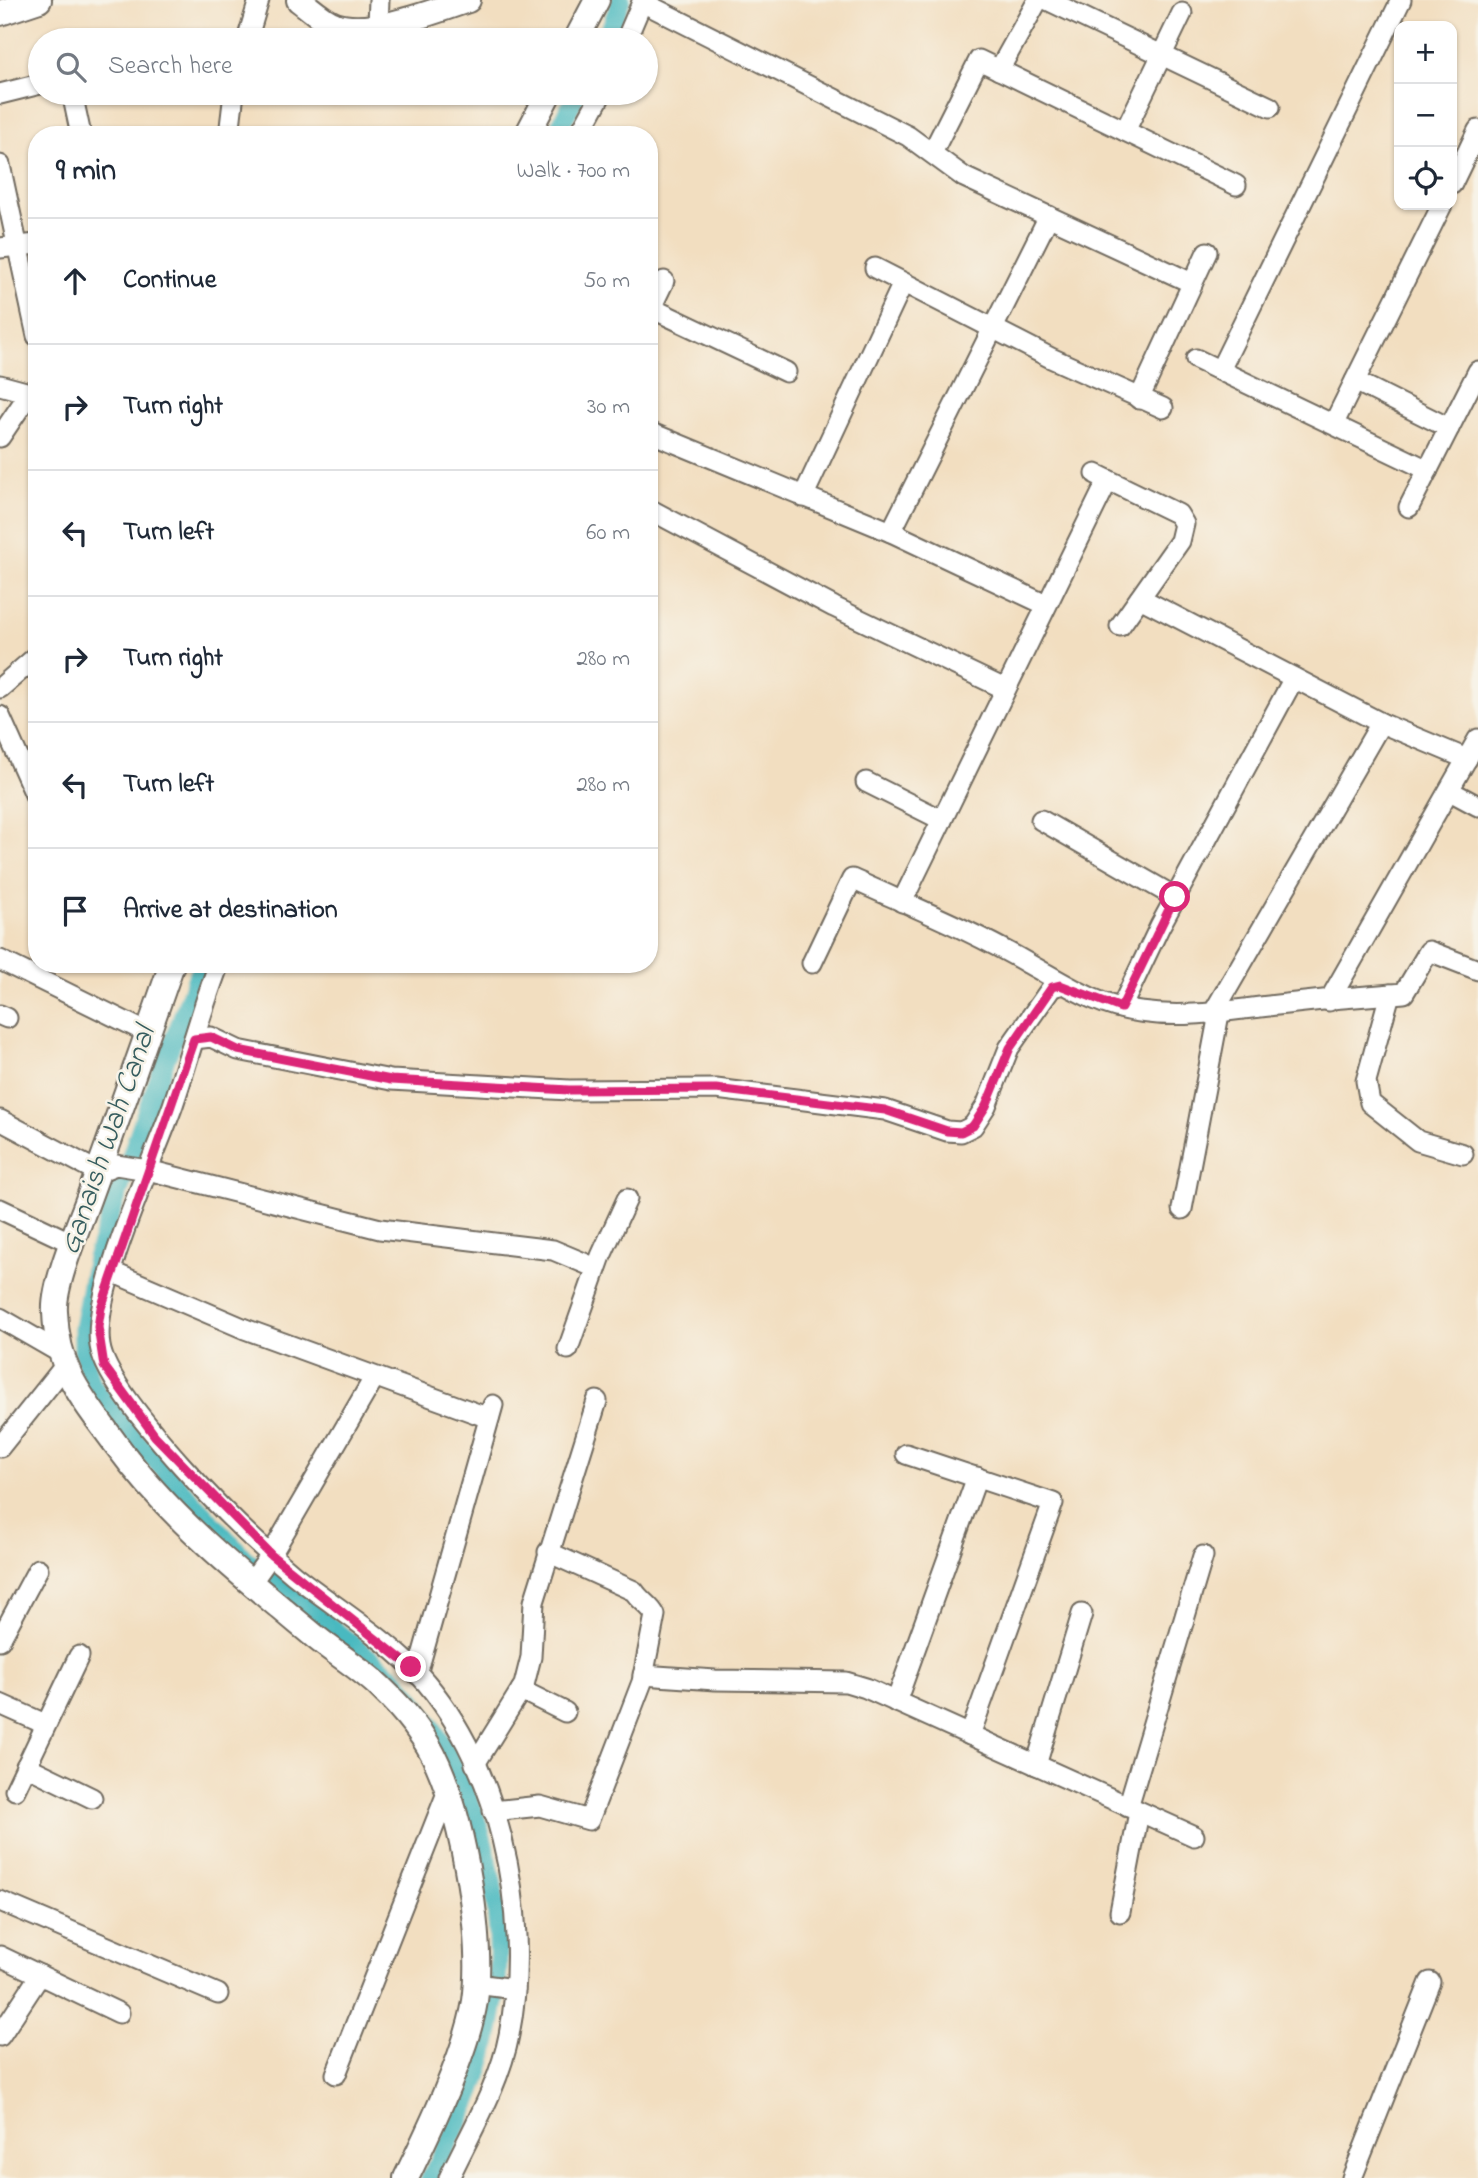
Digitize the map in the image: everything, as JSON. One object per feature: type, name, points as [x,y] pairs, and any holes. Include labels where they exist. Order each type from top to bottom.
[{"type":"street","points":[[0,13],[39,0]]},
{"type":"street","points":[[251,28],[259,0]]},
{"type":"street","points":[[299,0],[335,25],[355,28],[379,12],[427,15],[468,0]]},
{"type":"street","points":[[582,28],[597,0]]},
{"type":"street","points":[[999,70],[1038,0]]},
{"type":"street","points":[[1047,0],[1270,107]]},
{"type":"street","points":[[1220,370],[1401,0]]},
{"type":"street","points":[[631,28],[642,1],[908,136],[964,177],[1192,283]]},
{"type":"street","points":[[1125,131],[1182,13]]},
{"type":"street","points":[[932,153],[979,60],[1236,185]]},
{"type":"street","points":[[0,94],[28,87]]},
{"type":"street","points":[[75,105],[79,126]]},
{"type":"street","points":[[230,126],[233,105]]},
{"type":"street","points":[[532,126],[543,105]]},
{"type":"street","points":[[584,126],[595,105]]},
{"type":"street","points":[[1457,178],[1471,162],[1478,130]]},
{"type":"street","points":[[0,165],[28,293]]},
{"type":"street","points":[[1334,423],[1440,210]]},
{"type":"street","points":[[891,532],[1049,216]]},
{"type":"street","points":[[1139,399],[1207,252]]},
{"type":"street","points":[[875,268],[992,328],[1163,408]]},
{"type":"street","points":[[658,292],[664,281]]},
{"type":"street","points":[[803,497],[903,283]]},
{"type":"street","points":[[658,311],[786,372]]},
{"type":"street","points":[[1196,359],[1428,470]]},
{"type":"street","points":[[1409,507],[1478,371]]},
{"type":"street","points":[[1355,382],[1449,428]]},
{"type":"street","points":[[0,385],[28,393]]},
{"type":"street","points":[[0,437],[28,401]]},
{"type":"street","points":[[1460,407],[1478,416]]},
{"type":"street","points":[[658,436],[891,532],[1046,605]]},
{"type":"street","points":[[902,902],[1046,605],[1102,477],[1178,514],[1184,524],[1180,541],[1119,626]]},
{"type":"street","points":[[658,514],[834,607],[1005,689]]},
{"type":"street","points":[[1139,598],[1381,723],[1467,759]]},
{"type":"street","points":[[0,688],[28,664]]},
{"type":"street","points":[[1121,1008],[1175,897],[1294,678]]},
{"type":"street","points":[[0,716],[28,779]]},
{"type":"street","points":[[1182,1209],[1216,1014],[1381,723]]},
{"type":"street","points":[[1329,1001],[1478,739]]},
{"type":"street","points":[[866,782],[942,820]]},
{"type":"street","points":[[1450,791],[1478,806]]},
{"type":"street","points":[[1041,821],[1175,897]]},
{"type":"street","points":[[812,963],[852,879],[1029,964],[1060,985],[1121,1008],[1189,1016],[1404,993],[1429,951],[1478,970]]},
{"type":"street","points":[[0,960],[148,1033]]},
{"type":"street","points":[[169,973],[107,1168],[72,1243],[54,1307],[62,1359],[84,1401],[130,1463],[191,1531],[377,1684],[413,1722],[438,1765],[474,1910],[481,1984],[464,2038],[423,2143],[405,2178]]},
{"type":"street","points":[[216,973],[145,1170],[112,1272],[98,1327],[104,1366],[155,1436],[269,1558],[417,1674],[456,1726],[475,1764],[493,1811],[508,1867],[515,1909],[518,1954],[511,1988],[509,2038],[449,2178]]},
{"type":"street","points":[[194,1039],[211,1037],[238,1050],[391,1080],[569,1090],[716,1089],[885,1110],[947,1131],[961,1132],[973,1126],[986,1106],[1010,1048],[1052,987],[1060,985]]},
{"type":"street","points":[[1390,994],[1366,1081],[1370,1103],[1418,1141],[1463,1154]]},
{"type":"street","points":[[0,1120],[107,1168],[145,1170],[380,1229],[553,1250],[597,1268]]},
{"type":"street","points":[[568,1349],[597,1268],[628,1199]]},
{"type":"street","points":[[0,1209],[72,1243]]},
{"type":"street","points":[[112,1272],[245,1329],[374,1378],[491,1411],[417,1674]]},
{"type":"street","points":[[0,1318],[62,1359]]},
{"type":"street","points":[[0,1447],[62,1359]]},
{"type":"street","points":[[253,1580],[269,1558],[374,1378]]},
{"type":"street","points":[[475,1764],[521,1690],[531,1657],[534,1602],[597,1401]]},
{"type":"street","points":[[906,1454],[1053,1503],[970,1735]]},
{"type":"street","points":[[896,1702],[977,1478]]},
{"type":"street","points":[[493,1811],[540,1806],[589,1820],[643,1675],[655,1615],[652,1609],[640,1602],[634,1591],[548,1552]]},
{"type":"street","points":[[1120,1912],[1133,1809],[1203,1556]]},
{"type":"street","points":[[0,1640],[38,1569]]},
{"type":"street","points":[[1036,1765],[1082,1614]]},
{"type":"street","points":[[15,1790],[79,1656]]},
{"type":"street","points":[[643,1675],[715,1680],[846,1682],[1195,1836]]},
{"type":"street","points":[[521,1690],[565,1712]]},
{"type":"street","points":[[0,1704],[46,1724]]},
{"type":"street","points":[[26,1766],[92,1798]]},
{"type":"street","points":[[336,2074],[447,1793]]},
{"type":"street","points":[[0,1901],[218,1994]]},
{"type":"street","points":[[0,1956],[119,2014]]},
{"type":"street","points":[[0,2036],[40,1975]]},
{"type":"street","points":[[1352,2178],[1430,1982]]},
{"type":"street","points":[[481,1984],[511,1988]]},
{"type":"waterway","name":"Ganaish Wah Canal","points":[[610,28],[621,0]]},
{"type":"waterway","name":"Ganaish Wah Canal","points":[[560,126],[571,105]]},
{"type":"waterway","name":"Ganaish Wah Canal","points":[[199,973],[146,1112],[96,1258],[83,1328],[83,1353],[92,1384],[118,1420],[244,1558],[396,1679],[428,1721],[454,1766],[474,1813],[488,1862],[496,1913],[498,1964],[493,2015],[471,2096],[430,2178]]},
{"type":"route","points":[[411,1667],[292,1573],[247,1533],[155,1436],[104,1366],[98,1327],[101,1308],[194,1039],[211,1037],[238,1050],[391,1080],[569,1090],[716,1089],[885,1110],[947,1131],[961,1132],[973,1126],[986,1106],[1010,1048],[1052,987],[1060,985],[1121,1008],[1175,897]]}]
